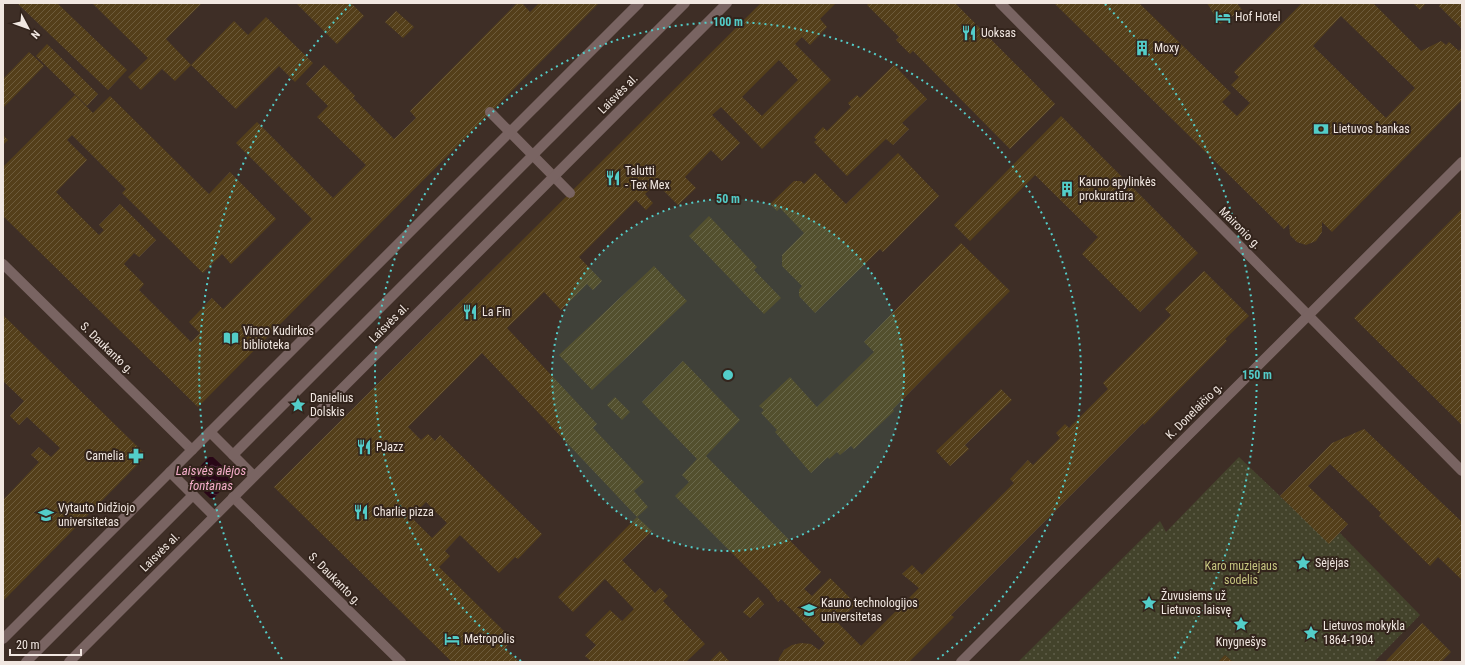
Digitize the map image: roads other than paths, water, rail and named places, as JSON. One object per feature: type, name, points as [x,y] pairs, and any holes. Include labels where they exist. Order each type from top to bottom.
[{"type":"street","points":[[3,639],[639,3]]},
{"type":"street","name":"Laisvės al.","points":[[233,455],[685,3]]},
{"type":"street","name":"Laisvės al.","points":[[69,662],[727,3]]},
{"type":"street","name":"Maironio g.","points":[[1000,3],[1462,471]]},
{"type":"street","points":[[490,112],[570,193]]},
{"type":"street","name":"K. Donelaičio g.","points":[[961,662],[1462,162]]},
{"type":"street","name":"S. Daukanto g.","points":[[3,264],[192,450]]},
{"type":"street","points":[[210,432],[254,476]]},
{"type":"street","points":[[170,472],[214,516]]},
{"type":"street","name":"Laisvės al.","points":[[26,662],[193,495]]},
{"type":"street","name":"S. Daukanto g.","points":[[234,497],[401,662]]},
{"type":"water","name":"Laisvės alėjos fontanas","points":[[209,457],[213,457],[232,475],[232,479],[214,498],[210,498],[191,480],[191,476]]},
{"type":"place","name":"Hof Hotel","points":[[1223,17]]},
{"type":"place","name":"Uoksas","points":[[969,33]]},
{"type":"place","name":"Moxy","points":[[1142,48]]},
{"type":"place","name":"Lietuvos bankas","points":[[1321,129]]},
{"type":"place","name":"Talutti - Tex Mex","points":[[613,178]]},
{"type":"place","name":"Kauno apylinkės prokuratūra","points":[[1067,189]]},
{"type":"place","name":"La Fin","points":[[470,312]]},
{"type":"place","name":"Vinco Kudirkos biblioteka","points":[[231,338]]},
{"type":"place","name":"Danielius Dolskis","points":[[298,405]]},
{"type":"place","name":"PJazz","points":[[364,447]]},
{"type":"place","name":"Camelia","points":[[136,456]]},
{"type":"place","name":"Charlie pizza","points":[[361,512]]},
{"type":"place","name":"Vytauto Didžiojo universitetas","points":[[46,515]]},
{"type":"place","name":"Sėjėjas","points":[[1303,563]]},
{"type":"place","name":"Žuvusiems už Lietuvos laisvę","points":[[1149,603]]},
{"type":"place","name":"Kauno technologijos universitetas","points":[[809,610]]},
{"type":"place","name":"Knygnešys","points":[[1241,624]]},
{"type":"place","name":"Lietuvos mokykla 1864-1904","points":[[1311,633]]},
{"type":"place","name":"Metropolis","points":[[452,639]]},
{"type":"park label","name":"Karo muziejaus sodelis","points":[[1241,573]]}]
